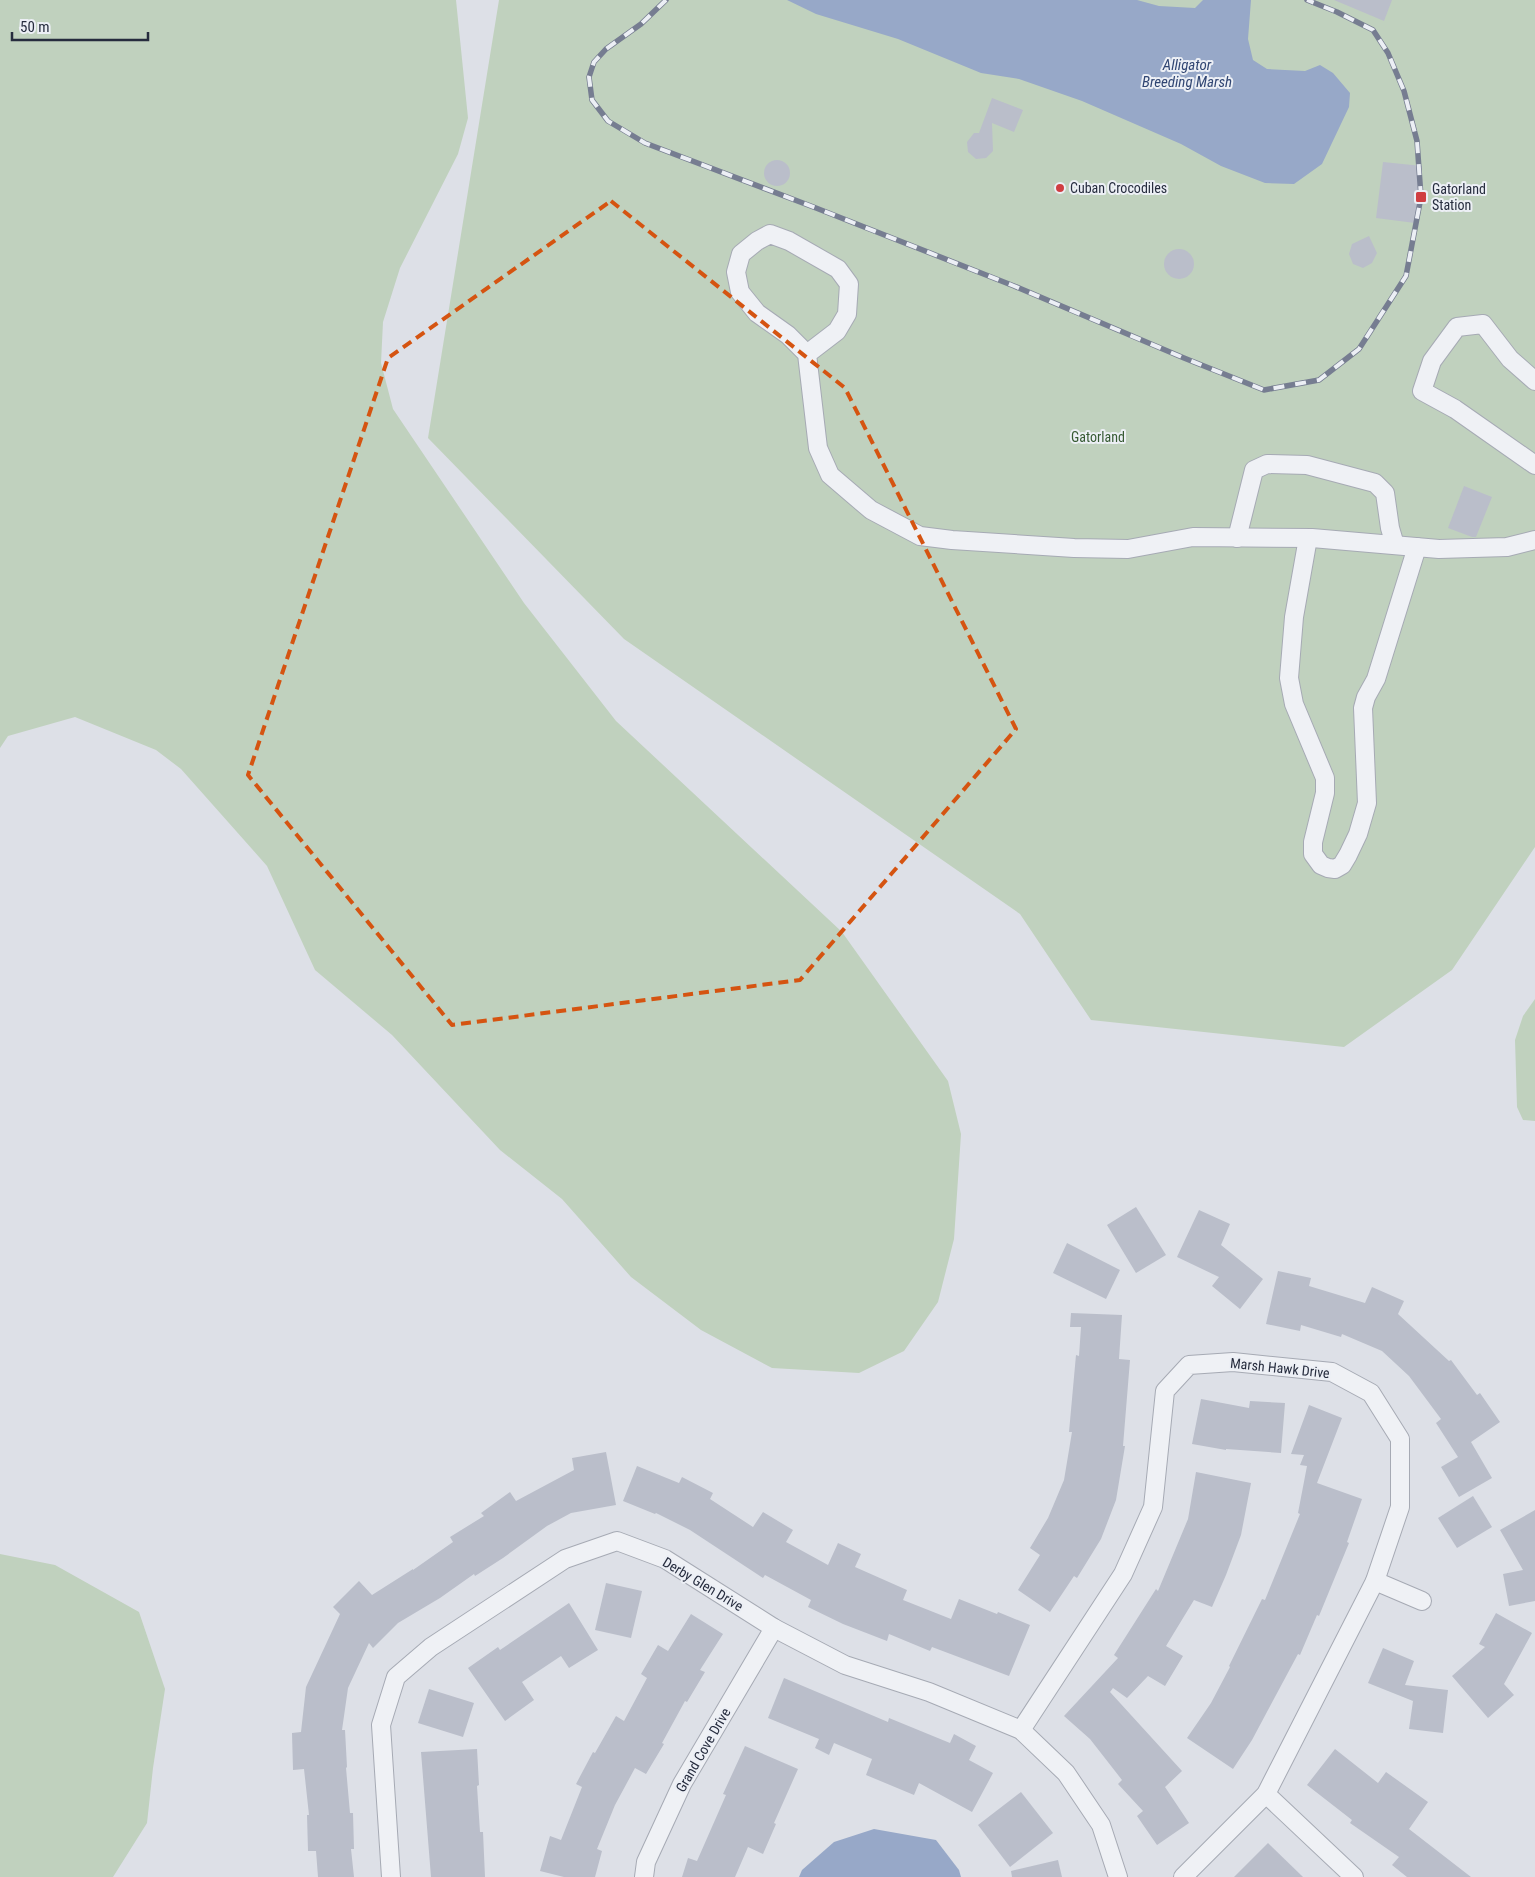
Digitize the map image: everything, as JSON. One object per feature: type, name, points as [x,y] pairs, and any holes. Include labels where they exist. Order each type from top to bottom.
[{"type":"street","points":[[807,354],[837,331],[847,314],[849,284],[838,269],[789,241],[770,234],[757,241],[741,254],[736,272],[740,292],[757,314],[788,335],[807,354],[818,448],[830,475],[871,510],[920,536],[961,541],[1074,548],[1128,549],[1193,537],[1308,538],[1439,550],[1507,547],[1535,540]]},
{"type":"street","points":[[1535,381],[1510,359],[1483,324],[1457,327],[1432,361],[1422,391],[1456,409],[1535,465]]},
{"type":"street","points":[[1237,538],[1254,470],[1267,464],[1308,465],[1375,483],[1385,493],[1390,528],[1395,546]]},
{"type":"street","points":[[1308,538],[1294,617],[1289,678],[1294,704],[1325,778],[1325,793],[1313,842],[1313,854],[1321,865],[1335,869],[1342,864],[1348,855],[1363,819],[1367,803],[1363,708],[1366,697],[1376,679],[1417,548]]},
{"type":"street","name":"Marsh Hawk Drive","points":[[1021,1730],[1123,1574],[1153,1507],[1164,1391],[1189,1365],[1233,1362],[1332,1372],[1371,1393],[1400,1439],[1400,1506],[1375,1581],[1266,1794],[1183,1877]]},
{"type":"street","name":"Derby Glen Drive","points":[[391,1877],[381,1725],[396,1678],[431,1646],[565,1559],[617,1541],[665,1559],[774,1628],[845,1665],[930,1692],[1021,1730],[1066,1773],[1101,1825],[1118,1877]]},
{"type":"street","points":[[1375,1581],[1422,1601]]},
{"type":"street","name":"Grand Cove Drive","points":[[644,1877],[646,1862],[682,1784],[774,1628]]},
{"type":"street","points":[[1266,1794],[1354,1877]]},
{"type":"highlighted area","points":[[611,201],[845,388],[1016,729],[800,980],[452,1025],[248,775],[388,358]]},
{"type":"green space","points":[[0,0],[456,0],[468,118],[458,154],[400,268],[383,322],[381,363],[393,409],[524,603],[616,721],[842,932],[948,1081],[961,1134],[954,1239],[938,1302],[904,1351],[859,1373],[772,1368],[701,1330],[631,1277],[562,1199],[500,1150],[392,1035],[315,970],[267,866],[181,769],[156,750],[75,717],[8,736],[0,748]]},
{"type":"green space","name":"Gatorland","points":[[499,0],[1535,0],[1535,847],[1452,970],[1344,1047],[1091,1020],[1020,914],[624,639],[428,438]]},
{"type":"green space","points":[[1535,999],[1535,1121],[1523,1120],[1517,1107],[1515,1040],[1523,1016]]},
{"type":"green space","points":[[0,1554],[55,1565],[139,1612],[165,1689],[147,1823],[113,1877],[0,1877]]},
{"type":"water","name":"Alligator Breeding Marsh","points":[[787,0],[1137,0],[1159,6],[1195,8],[1203,0],[1251,0],[1248,39],[1253,60],[1267,69],[1305,71],[1320,65],[1333,73],[1350,93],[1349,107],[1322,164],[1294,184],[1265,183],[1221,166],[1181,144],[1082,101],[1019,79],[981,73],[898,39],[816,14]]},
{"type":"water","points":[[874,1829],[936,1840],[959,1870],[961,1877],[799,1877],[802,1870],[834,1842]]},
{"type":"building","points":[[1334,0],[1392,0],[1384,21]]},
{"type":"building","points":[[992,98],[1023,110],[1014,132],[992,123],[993,151],[986,158],[976,159],[968,152],[967,142],[974,133],[979,133]]},
{"type":"building","points":[[777,160],[786,164],[790,173],[786,182],[777,186],[768,182],[764,173],[768,164]]},
{"type":"building","points":[[1383,162],[1422,166],[1415,223],[1376,218]]},
{"type":"building","points":[[1369,236],[1377,253],[1372,263],[1363,268],[1353,264],[1349,254],[1352,244]]},
{"type":"building","points":[[1179,249],[1185,250],[1193,258],[1193,270],[1185,278],[1179,279],[1173,278],[1165,270],[1164,264],[1165,258],[1173,250]]},
{"type":"building","points":[[1464,486],[1492,497],[1476,537],[1448,528]]},
{"type":"building","points":[[1136,1207],[1166,1255],[1136,1273],[1107,1225]]},
{"type":"building","points":[[1199,1210],[1230,1224],[1221,1245],[1263,1279],[1240,1309],[1212,1286],[1219,1277],[1177,1257]]},
{"type":"building","points":[[1067,1243],[1120,1270],[1106,1299],[1053,1273]]},
{"type":"building","points":[[1278,1271],[1311,1278],[1309,1286],[1365,1303],[1372,1287],[1404,1301],[1398,1314],[1449,1361],[1451,1360],[1477,1395],[1480,1393],[1500,1422],[1471,1442],[1492,1478],[1459,1497],[1441,1467],[1458,1457],[1436,1423],[1441,1419],[1409,1376],[1382,1351],[1342,1334],[1341,1337],[1301,1325],[1300,1331],[1266,1324]]},
{"type":"building","points":[[1071,1313],[1122,1315],[1119,1359],[1130,1360],[1123,1446],[1125,1446],[1116,1500],[1101,1539],[1077,1578],[1074,1576],[1050,1612],[1018,1590],[1040,1555],[1030,1548],[1048,1518],[1064,1480],[1072,1432],[1069,1432],[1076,1355],[1079,1356],[1081,1327],[1070,1327]]},
{"type":"building","points":[[1201,1399],[1249,1408],[1250,1401],[1285,1403],[1281,1453],[1226,1450],[1192,1444]]},
{"type":"building","points":[[1309,1405],[1342,1418],[1317,1483],[1362,1499],[1347,1542],[1349,1543],[1319,1616],[1317,1615],[1300,1655],[1298,1654],[1252,1740],[1233,1769],[1187,1738],[1211,1703],[1262,1599],[1265,1600],[1300,1514],[1298,1513],[1307,1466],[1300,1465],[1304,1455],[1291,1454]]},
{"type":"building","points":[[606,1452],[616,1505],[571,1513],[547,1526],[503,1558],[475,1576],[474,1574],[440,1598],[398,1623],[373,1648],[369,1643],[348,1688],[342,1730],[345,1730],[350,1813],[353,1813],[354,1849],[351,1849],[354,1877],[318,1877],[316,1851],[308,1851],[307,1815],[309,1815],[304,1769],[293,1770],[292,1733],[301,1732],[306,1687],[340,1614],[333,1607],[359,1581],[372,1595],[413,1570],[453,1542],[450,1537],[484,1516],[481,1513],[510,1492],[516,1501],[574,1470],[572,1458]]},
{"type":"building","points":[[637,1466],[679,1483],[682,1477],[713,1493],[710,1499],[753,1527],[763,1512],[793,1530],[786,1542],[828,1565],[838,1543],[861,1554],[855,1567],[907,1590],[903,1600],[951,1619],[959,1599],[1030,1625],[1009,1676],[932,1647],[930,1651],[889,1634],[887,1641],[843,1624],[808,1607],[811,1600],[765,1575],[763,1578],[690,1530],[656,1513],[623,1501]]},
{"type":"building","points":[[1196,1472],[1251,1483],[1241,1535],[1226,1575],[1212,1607],[1194,1600],[1166,1646],[1183,1656],[1165,1686],[1148,1676],[1127,1698],[1113,1688],[1110,1692],[1182,1771],[1165,1787],[1189,1823],[1157,1845],[1137,1816],[1143,1811],[1118,1784],[1122,1780],[1090,1739],[1064,1716],[1118,1658],[1114,1655],[1156,1589],[1158,1591],[1188,1519]]},
{"type":"building","points":[[1473,1496],[1492,1527],[1457,1548],[1438,1518]]},
{"type":"building","points":[[1535,1510],[1535,1601],[1509,1606],[1503,1574],[1523,1570],[1500,1530]]},
{"type":"building","points":[[606,1583],[642,1591],[631,1638],[595,1630]]},
{"type":"building","points":[[569,1603],[598,1650],[569,1668],[561,1656],[522,1682],[534,1700],[505,1721],[468,1668],[498,1647],[500,1650]]},
{"type":"building","points":[[1496,1613],[1532,1633],[1504,1684],[1514,1695],[1488,1718],[1452,1676],[1485,1647],[1479,1644]]},
{"type":"building","points":[[691,1614],[723,1634],[700,1670],[705,1672],[687,1702],[685,1701],[662,1743],[664,1744],[646,1774],[635,1768],[615,1805],[597,1849],[602,1851],[595,1877],[564,1877],[540,1871],[550,1836],[561,1840],[582,1787],[576,1784],[593,1752],[595,1753],[616,1716],[624,1721],[647,1678],[641,1674],[658,1645],[668,1651]]},
{"type":"building","points":[[1383,1648],[1414,1661],[1405,1685],[1448,1690],[1443,1733],[1409,1729],[1413,1701],[1368,1683]]},
{"type":"building","points":[[784,1678],[888,1722],[889,1718],[950,1743],[954,1734],[976,1746],[969,1760],[993,1773],[972,1812],[919,1783],[914,1795],[866,1775],[872,1759],[834,1743],[829,1755],[815,1748],[819,1739],[768,1718]]},
{"type":"building","points":[[429,1689],[474,1703],[463,1737],[418,1723]]},
{"type":"building","points":[[745,1746],[798,1769],[774,1823],[776,1824],[763,1854],[748,1847],[735,1877],[682,1877],[688,1858],[697,1861],[726,1795],[723,1794]]},
{"type":"building","points":[[477,1749],[479,1785],[477,1786],[480,1832],[483,1832],[485,1877],[431,1877],[421,1752]]},
{"type":"building","points":[[1335,1749],[1378,1783],[1386,1772],[1428,1802],[1409,1829],[1471,1877],[1407,1877],[1392,1865],[1399,1857],[1350,1823],[1352,1820],[1307,1785]]},
{"type":"building","points":[[1021,1792],[1053,1833],[1010,1867],[978,1825]]},
{"type":"building","points":[[1268,1843],[1303,1877],[1234,1877]]},
{"type":"building","points":[[1058,1860],[1062,1877],[1012,1877],[1011,1871]]},
{"type":"railway","points":[[666,0],[641,24],[606,49],[594,62],[589,77],[592,100],[608,121],[645,143],[1014,286],[1264,390],[1319,380],[1359,349],[1406,276],[1421,197],[1417,141],[1404,91],[1388,53],[1373,30],[1307,0]]},
{"type":"place","name":"Cuban Crocodiles","points":[[1060,188]]},
{"type":"place","name":"Gatorland Station","points":[[1421,197]]}]
